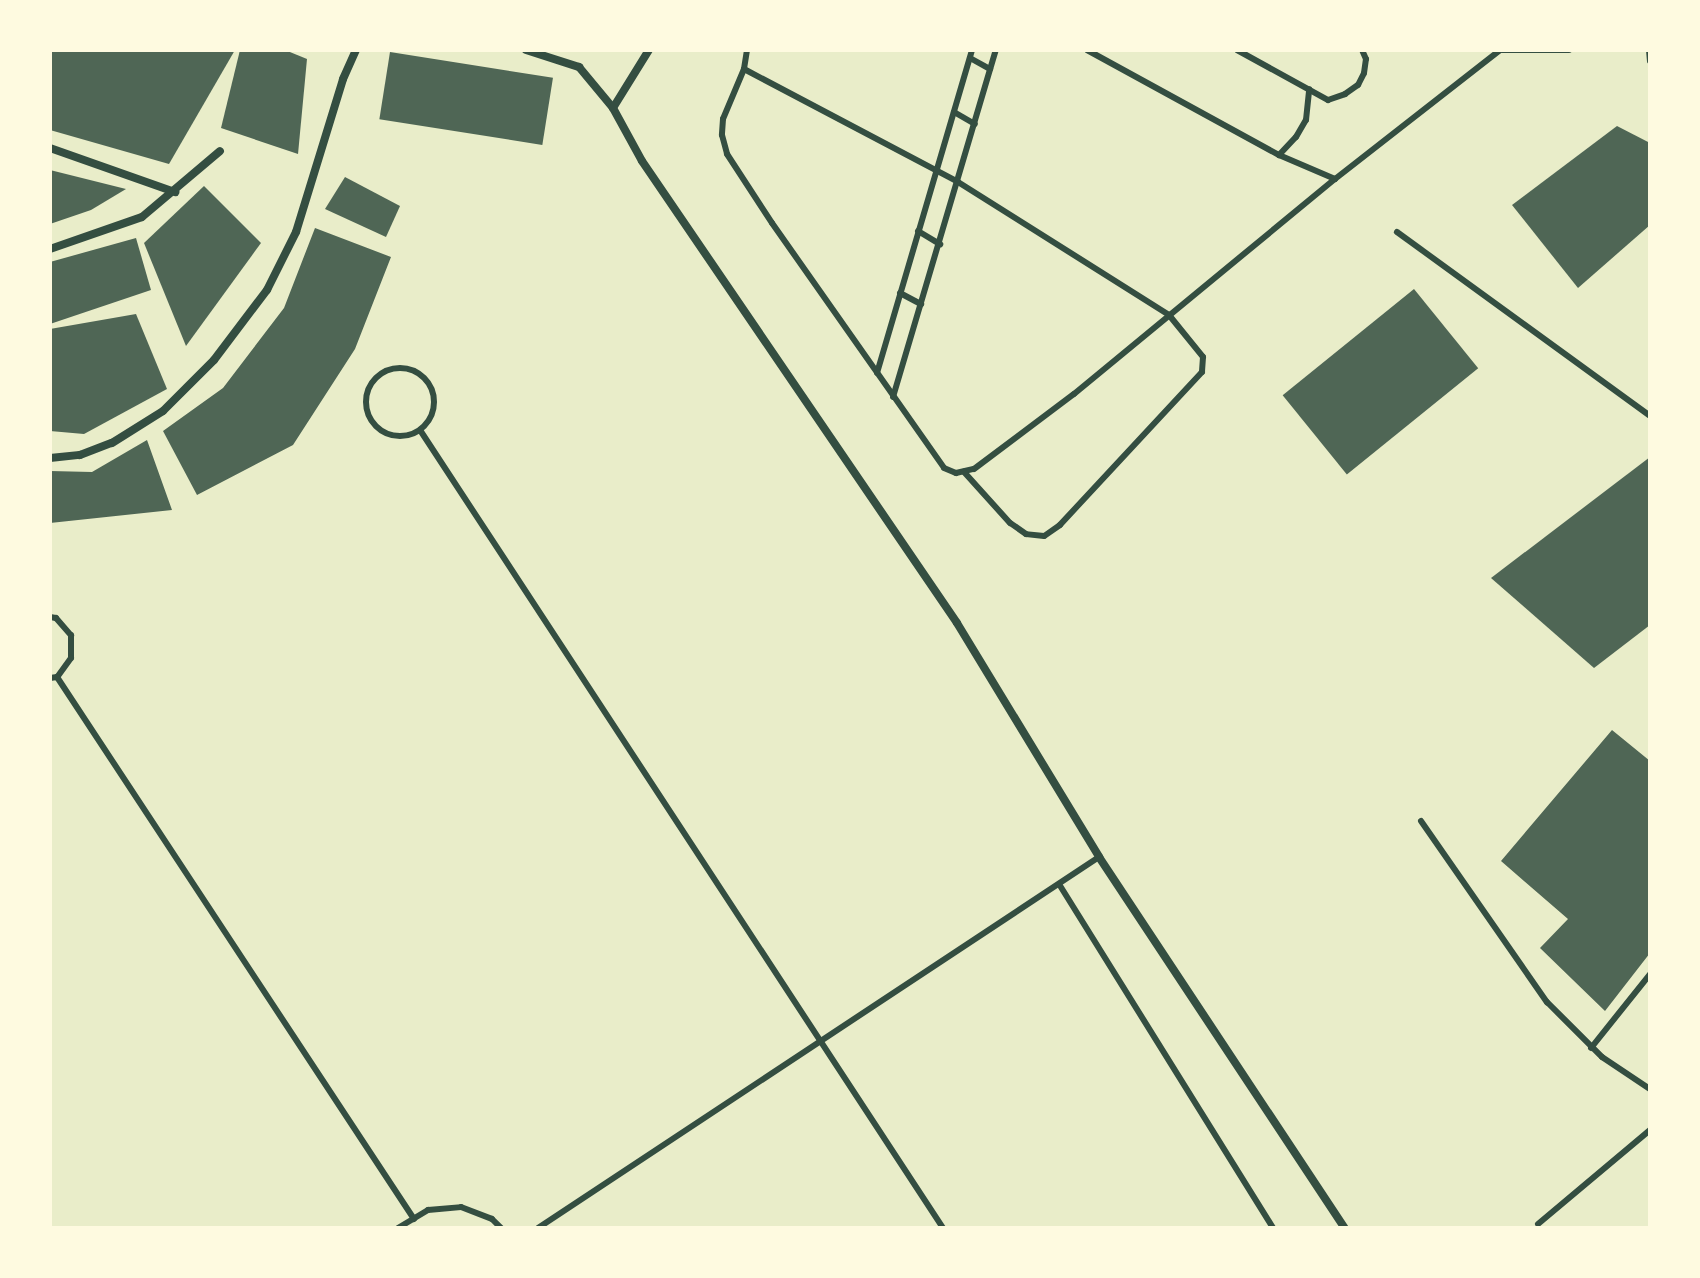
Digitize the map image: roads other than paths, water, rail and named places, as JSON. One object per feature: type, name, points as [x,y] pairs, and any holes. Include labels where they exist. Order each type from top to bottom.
[{"type":"street","points":[[50,458],[80,455],[112,443],[163,411],[214,360],[259,302],[296,232],[343,79],[356,50]]},
{"type":"street","points":[[526,50],[579,67],[613,108],[642,161],[957,623],[1099,857],[1345,1228]]},
{"type":"street","points":[[613,108],[649,50]]},
{"type":"street","points":[[50,148],[175,192]]},
{"type":"street","points":[[50,249],[142,217],[220,151]]},
{"type":"lane","points":[[747,50],[744,69],[723,119],[722,135],[727,154],[944,468],[964,472],[974,469],[1074,394],[1335,179],[1501,50],[1569,50]]},
{"type":"lane","points":[[877,373],[972,50]]},
{"type":"lane","points":[[893,397],[996,50]]},
{"type":"lane","points":[[1087,50],[1279,155],[1335,179]]},
{"type":"lane","points":[[1237,50],[1328,100],[1345,94],[1364,73],[1366,59],[1362,50]]},
{"type":"lane","points":[[1649,50],[1650,61]]},
{"type":"lane","points":[[970,58],[990,69]]},
{"type":"lane","points":[[744,69],[958,182],[1169,315],[1203,357],[1202,372],[1060,525],[1044,536],[1026,534],[1010,523],[964,472]]},
{"type":"lane","points":[[1279,155],[1296,137],[1306,120],[1309,89]]},
{"type":"lane","points":[[954,112],[975,124]]},
{"type":"lane","points":[[918,231],[940,244]]},
{"type":"lane","points":[[1397,232],[1650,416]]},
{"type":"lane","points":[[900,293],[921,304]]},
{"type":"lane","points":[[400,366],[421,373],[434,391],[433,413],[420,430],[399,437],[378,430],[366,413],[366,390],[379,373],[400,366]]},
{"type":"lane","points":[[420,430],[943,1228]]},
{"type":"lane","points":[[50,617],[56,618],[71,635],[71,658],[54,677],[414,1219]]},
{"type":"lane","points":[[1421,821],[1547,1002],[1591,1048],[1650,1089]]},
{"type":"lane","points":[[538,1228],[1099,857]]},
{"type":"lane","points":[[1059,884],[1273,1228]]},
{"type":"lane","points":[[1591,1048],[1650,974]]},
{"type":"lane","points":[[1538,1224],[1650,1130]]},
{"type":"lane","points":[[398,1228],[428,1210],[461,1207],[492,1219],[501,1228]]}]
